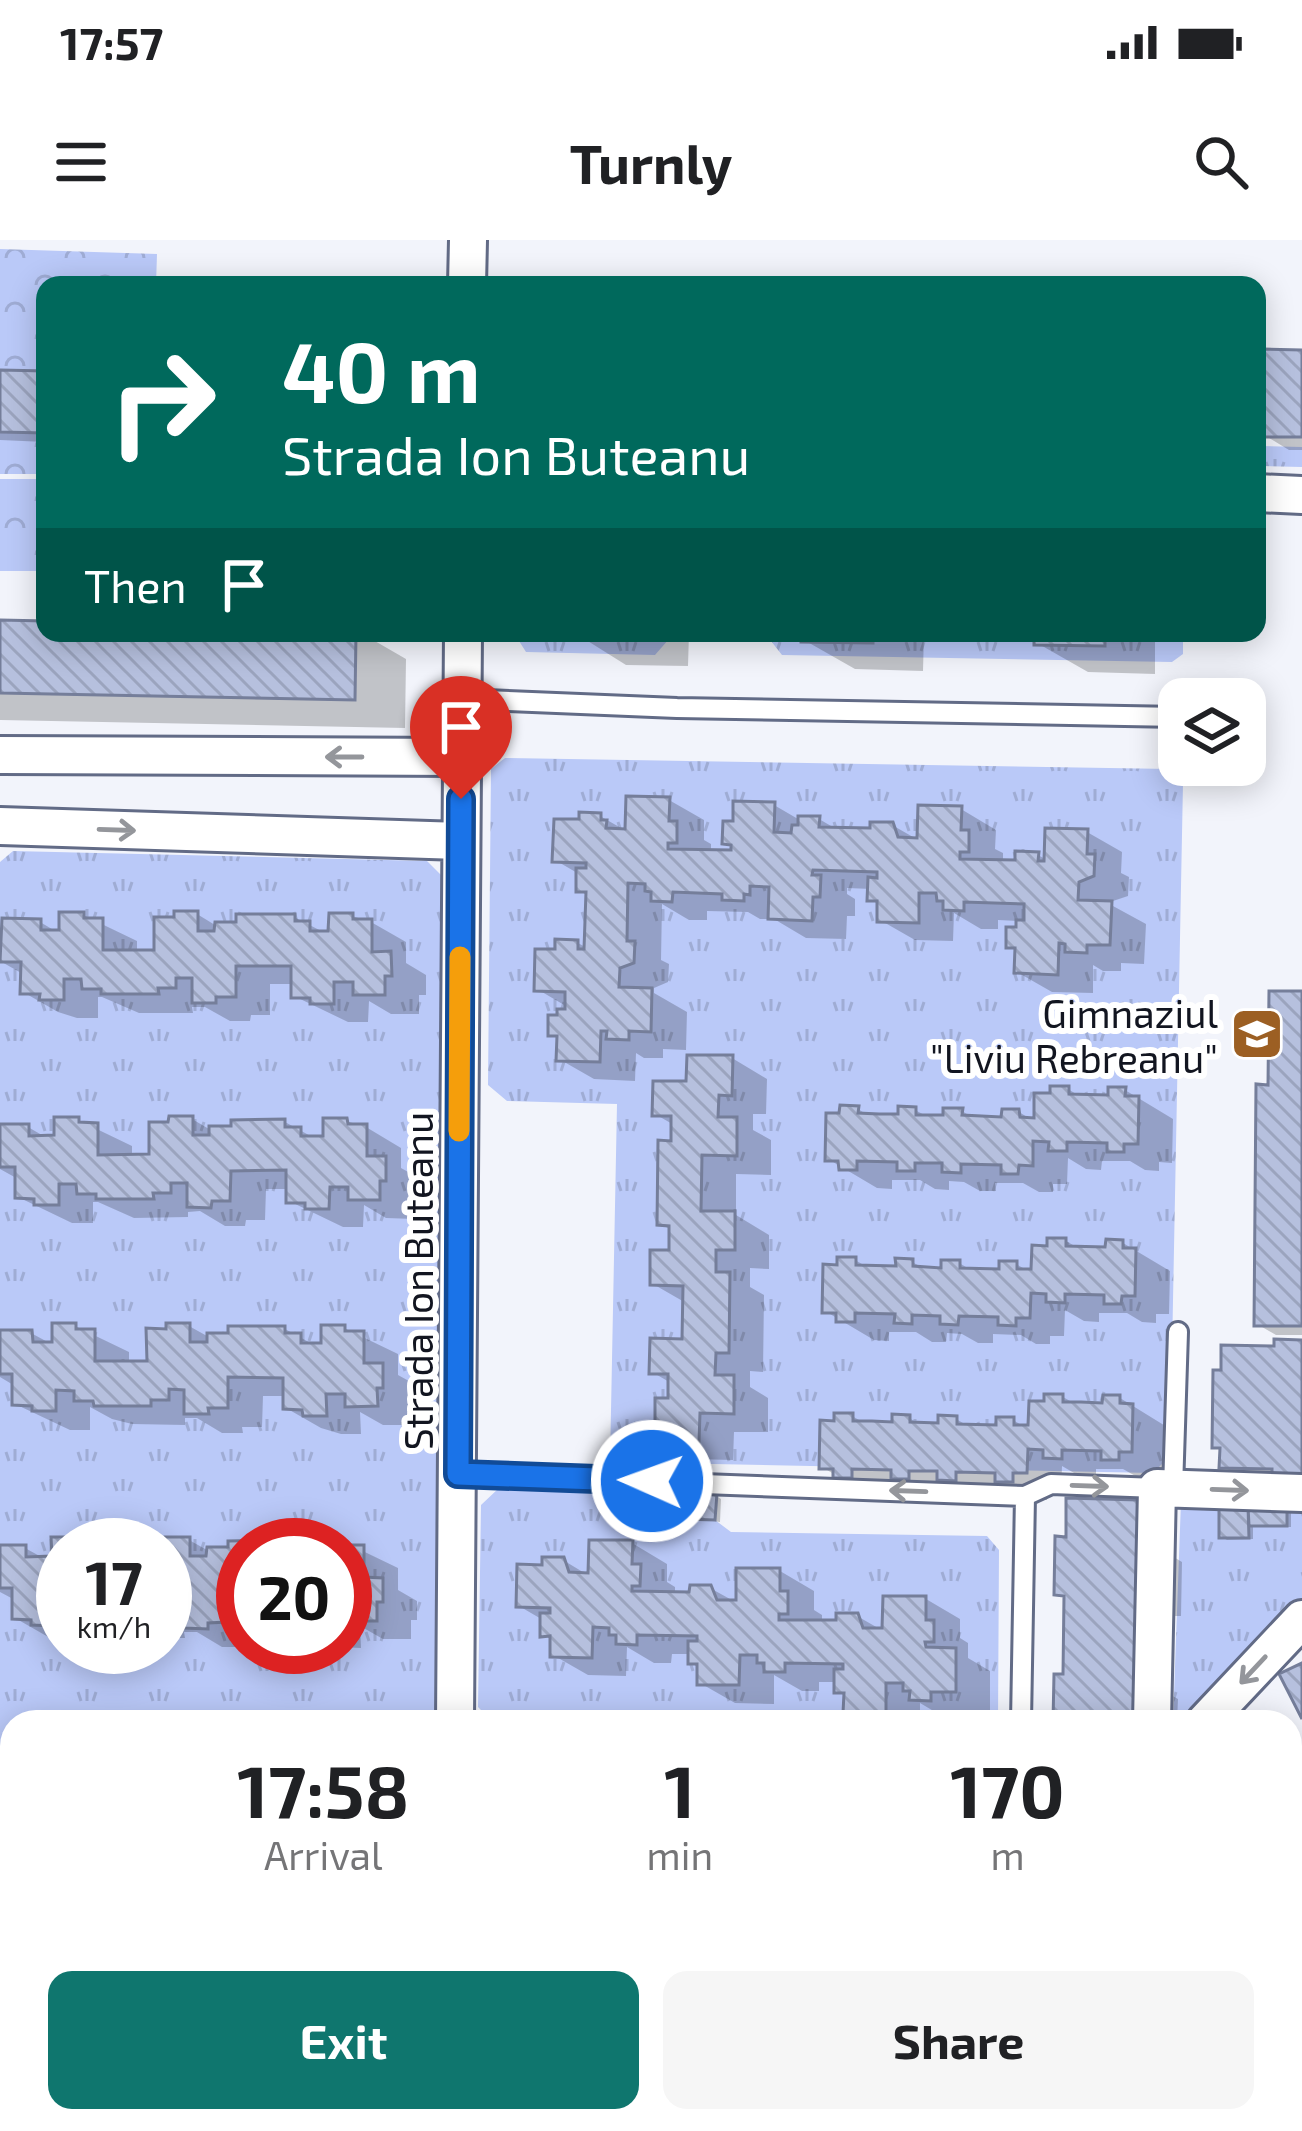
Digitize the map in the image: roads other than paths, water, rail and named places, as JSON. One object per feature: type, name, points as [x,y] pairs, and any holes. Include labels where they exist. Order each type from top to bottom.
[{"type":"street","points":[[467,276],[468,240]]},
{"type":"street","points":[[1266,493],[1302,494]]},
{"type":"street","name":"Strada Ion Buteanu","points":[[455,1710],[463,642]]},
{"type":"street","points":[[0,755],[461,757]]},
{"type":"street","points":[[0,826],[460,841]]},
{"type":"street","points":[[1153,1710],[1165,1488],[1302,1493]]},
{"type":"street","points":[[1215,1710],[1302,1619]]},
{"type":"lane","points":[[462,699],[697,709],[1158,717]]},
{"type":"lane","points":[[458,1474],[1025,1496],[1051,1484],[1165,1488],[1178,1332]]},
{"type":"lane","points":[[1021,1710],[1025,1496]]},
{"type":"place","name":"Gimnaziul \"Liviu Rebreanu\"","points":[[1257,1034]]}]
